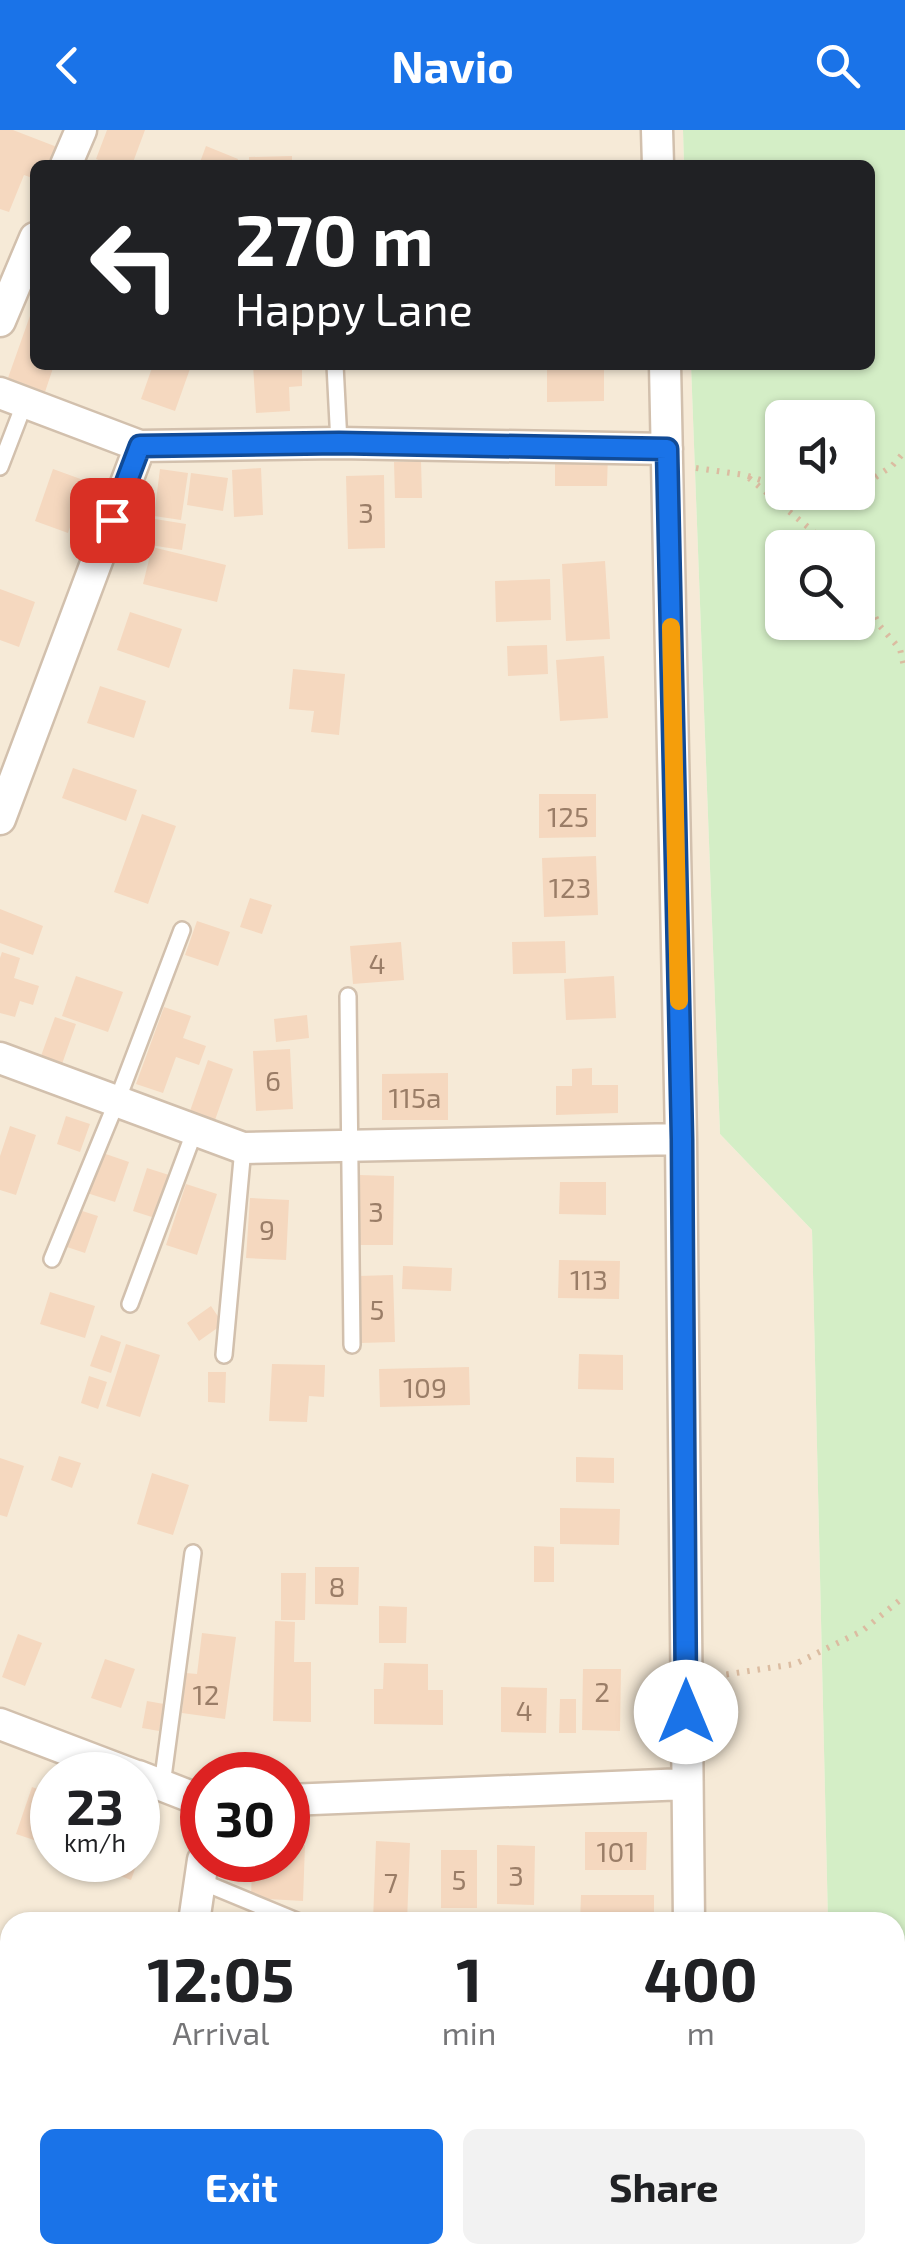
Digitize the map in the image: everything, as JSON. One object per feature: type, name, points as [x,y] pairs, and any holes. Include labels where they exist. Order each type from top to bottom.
[{"type":"street","points":[[68,160],[81,130]]},
{"type":"street","points":[[657,130],[658,160]]},
{"type":"street","points":[[0,322],[30,250]]},
{"type":"street","points":[[664,370],[682,1139],[689,1912]]},
{"type":"street","points":[[13,397],[140,446],[339,443],[667,449]]},
{"type":"street","points":[[0,819],[140,446]]},
{"type":"street","points":[[0,1058],[242,1148],[682,1139]]},
{"type":"street","points":[[0,1724],[74,1752]]},
{"type":"street","points":[[310,1799],[686,1784]]},
{"type":"street","points":[[195,1912],[199,1882]]},
{"type":"lane","points":[[335,370],[339,443]]},
{"type":"lane","points":[[0,467],[13,397]]},
{"type":"lane","points":[[52,1259],[182,930]]},
{"type":"lane","points":[[348,996],[352,1345]]},
{"type":"lane","points":[[130,1304],[196,1130]]},
{"type":"lane","points":[[224,1355],[242,1148]]},
{"type":"lane","points":[[151,1752],[193,1553]]},
{"type":"lane","points":[[224,1882],[280,1912]]},
{"type":"path","points":[[667,449],[694,468],[765,481]]},
{"type":"path","points":[[875,477],[905,451]]},
{"type":"path","points":[[746,475],[812,530]]},
{"type":"path","points":[[875,616],[900,649],[905,671]]},
{"type":"path","points":[[685,1676],[726,1675],[795,1664],[862,1631],[905,1596]]},
{"type":"shaded area","points":[[0,130],[683,130],[684,160],[30,160],[30,370],[691,370],[720,1134],[812,1230],[828,1912],[0,1912]]},
{"type":"green space","points":[[683,130],[905,130],[905,1912],[828,1912],[812,1230],[720,1134],[691,370],[875,370],[875,160],[684,160]]},
{"type":"building","points":[[0,130],[13,130],[57,147],[52,160],[30,160],[30,177],[24,175],[9,212],[0,209]]},
{"type":"building","points":[[107,130],[145,130],[134,160],[96,159]]},
{"type":"building","points":[[206,146],[238,159],[238,160],[201,160]]},
{"type":"building","points":[[292,156],[292,160],[249,160]]},
{"type":"building","points":[[30,316],[30,370],[52,370],[45,392],[8,378]]},
{"type":"building","points":[[151,370],[190,370],[175,411],[141,399]]},
{"type":"building","points":[[253,370],[302,370],[302,386],[289,387],[290,411],[256,413]]},
{"type":"building","points":[[547,370],[604,370],[604,401],[547,402]]},
{"type":"building","points":[[555,453],[608,453],[607,486],[555,486]]},
{"type":"building","points":[[421,461],[422,498],[395,498],[394,462]]},
{"type":"building","points":[[261,468],[263,515],[234,517],[232,470]]},
{"type":"building","points":[[53,469],[86,481],[68,533],[35,521]]},
{"type":"building","points":[[160,469],[188,473],[181,520],[154,516]]},
{"type":"building","points":[[191,473],[228,478],[223,511],[187,505]]},
{"type":"building","points":[[384,475],[385,548],[348,549],[346,476]]},
{"type":"building","points":[[155,519],[186,524],[182,550],[150,545]]},
{"type":"building","points":[[152,547],[226,565],[217,602],[143,584]]},
{"type":"building","points":[[605,561],[610,639],[566,641],[562,564]]},
{"type":"building","points":[[550,579],[551,620],[496,622],[495,581]]},
{"type":"building","points":[[0,589],[35,602],[19,647],[0,640]]},
{"type":"building","points":[[130,612],[182,629],[169,668],[117,650]]},
{"type":"building","points":[[547,645],[548,674],[508,676],[507,646]]},
{"type":"building","points":[[604,656],[608,718],[560,721],[556,660]]},
{"type":"building","points":[[293,669],[345,674],[339,735],[311,732],[314,711],[289,709]]},
{"type":"building","points":[[100,686],[146,701],[134,738],[87,723]]},
{"type":"building","points":[[73,768],[137,790],[126,821],[62,798]]},
{"type":"building","points":[[539,794],[596,794],[596,837],[539,838]]},
{"type":"building","points":[[142,814],[176,826],[148,904],[114,892]]},
{"type":"building","points":[[596,856],[598,915],[544,917],[542,858]]},
{"type":"building","points":[[250,898],[272,905],[262,934],[240,927]]},
{"type":"building","points":[[0,909],[43,926],[33,955],[0,943]]},
{"type":"building","points":[[197,921],[230,932],[218,966],[185,955]]},
{"type":"building","points":[[565,941],[566,973],[513,974],[512,942]]},
{"type":"building","points":[[401,942],[404,980],[353,984],[350,946]]},
{"type":"building","points":[[2,952],[20,958],[14,978],[39,986],[33,1005],[20,1001],[15,1017],[0,1013]]},
{"type":"building","points":[[76,976],[123,992],[108,1032],[62,1016]]},
{"type":"building","points":[[614,976],[616,1018],[566,1020],[564,979]]},
{"type":"building","points":[[164,1007],[191,1016],[183,1038],[206,1046],[199,1065],[176,1057],[163,1093],[136,1084]]},
{"type":"building","points":[[307,1015],[309,1038],[276,1042],[274,1019]]},
{"type":"building","points":[[55,1017],[76,1024],[62,1064],[41,1056]]},
{"type":"building","points":[[290,1049],[293,1109],[256,1111],[253,1051]]},
{"type":"building","points":[[208,1060],[233,1069],[215,1120],[190,1111]]},
{"type":"building","points":[[592,1068],[592,1085],[618,1085],[618,1113],[556,1115],[556,1086],[572,1086],[572,1069]]},
{"type":"building","points":[[448,1073],[448,1120],[382,1120],[382,1074]]},
{"type":"building","points":[[66,1116],[90,1124],[80,1152],[57,1144]]},
{"type":"building","points":[[10,1126],[36,1135],[16,1195],[0,1190],[0,1156]]},
{"type":"building","points":[[100,1152],[129,1162],[115,1202],[87,1193]]},
{"type":"building","points":[[147,1168],[169,1175],[155,1218],[133,1211]]},
{"type":"building","points":[[359,1175],[394,1176],[393,1245],[358,1245]]},
{"type":"building","points":[[560,1182],[606,1182],[606,1215],[559,1214]]},
{"type":"building","points":[[186,1184],[217,1194],[197,1255],[166,1245]]},
{"type":"building","points":[[250,1198],[289,1200],[286,1260],[246,1258]]},
{"type":"building","points":[[79,1210],[98,1216],[85,1253],[67,1247]]},
{"type":"building","points":[[559,1260],[620,1261],[619,1299],[558,1298]]},
{"type":"building","points":[[403,1266],[452,1268],[451,1291],[402,1289]]},
{"type":"building","points":[[393,1275],[395,1342],[360,1343],[358,1276]]},
{"type":"building","points":[[50,1292],[95,1306],[85,1338],[40,1324]]},
{"type":"building","points":[[211,1306],[223,1324],[199,1341],[187,1323]]},
{"type":"building","points":[[101,1335],[121,1342],[111,1373],[90,1366]]},
{"type":"building","points":[[126,1344],[160,1355],[140,1417],[106,1406]]},
{"type":"building","points":[[579,1354],[623,1355],[623,1390],[578,1389]]},
{"type":"building","points":[[272,1364],[325,1365],[324,1397],[309,1396],[307,1422],[269,1421]]},
{"type":"building","points":[[469,1367],[470,1405],[380,1407],[379,1369]]},
{"type":"building","points":[[208,1372],[226,1372],[225,1403],[208,1402]]},
{"type":"building","points":[[89,1376],[107,1382],[98,1409],[81,1403]]},
{"type":"building","points":[[59,1456],[81,1463],[72,1488],[51,1480]]},
{"type":"building","points":[[576,1457],[614,1458],[614,1483],[576,1482]]},
{"type":"building","points":[[0,1458],[24,1466],[7,1517],[0,1515]]},
{"type":"building","points":[[152,1473],[189,1485],[173,1535],[137,1524]]},
{"type":"building","points":[[560,1508],[620,1509],[619,1545],[560,1544]]},
{"type":"building","points":[[534,1546],[554,1547],[554,1582],[534,1582]]},
{"type":"building","points":[[315,1567],[359,1567],[358,1605],[315,1604]]},
{"type":"building","points":[[281,1573],[306,1573],[305,1620],[281,1620]]},
{"type":"building","points":[[379,1606],[407,1607],[406,1643],[379,1643]]},
{"type":"building","points":[[275,1621],[295,1622],[294,1662],[311,1662],[311,1722],[273,1721]]},
{"type":"building","points":[[202,1633],[236,1637],[225,1719],[182,1713],[186,1673],[197,1674]]},
{"type":"building","points":[[18,1634],[42,1643],[25,1686],[2,1677]]},
{"type":"building","points":[[105,1659],[135,1669],[121,1708],[91,1698]]},
{"type":"building","points":[[384,1663],[428,1664],[428,1690],[443,1690],[443,1725],[374,1724],[374,1689],[383,1689]]},
{"type":"building","points":[[583,1669],[621,1669],[620,1731],[582,1730]]},
{"type":"building","points":[[501,1687],[547,1688],[546,1733],[501,1732]]},
{"type":"building","points":[[560,1699],[576,1699],[576,1733],[559,1733]]},
{"type":"building","points":[[147,1701],[164,1704],[159,1731],[142,1728]]},
{"type":"building","points":[[30,1793],[30,1839],[16,1834]]},
{"type":"building","points":[[585,1832],[647,1832],[646,1870],[585,1870]]},
{"type":"building","points":[[376,1841],[410,1843],[407,1912],[373,1912]]},
{"type":"building","points":[[497,1845],[535,1846],[534,1905],[497,1904]]},
{"type":"building","points":[[441,1850],[477,1850],[477,1908],[441,1908]]},
{"type":"building","points":[[251,1882],[304,1882],[303,1901],[251,1898]]},
{"type":"building","points":[[581,1895],[654,1895],[654,1912],[580,1912]]},
{"type":"slow traffic","points":[[671,627],[679,1001]]},
{"type":"route","points":[[112,520],[140,446],[339,443],[667,449],[682,1139],[686,1712]]}]
